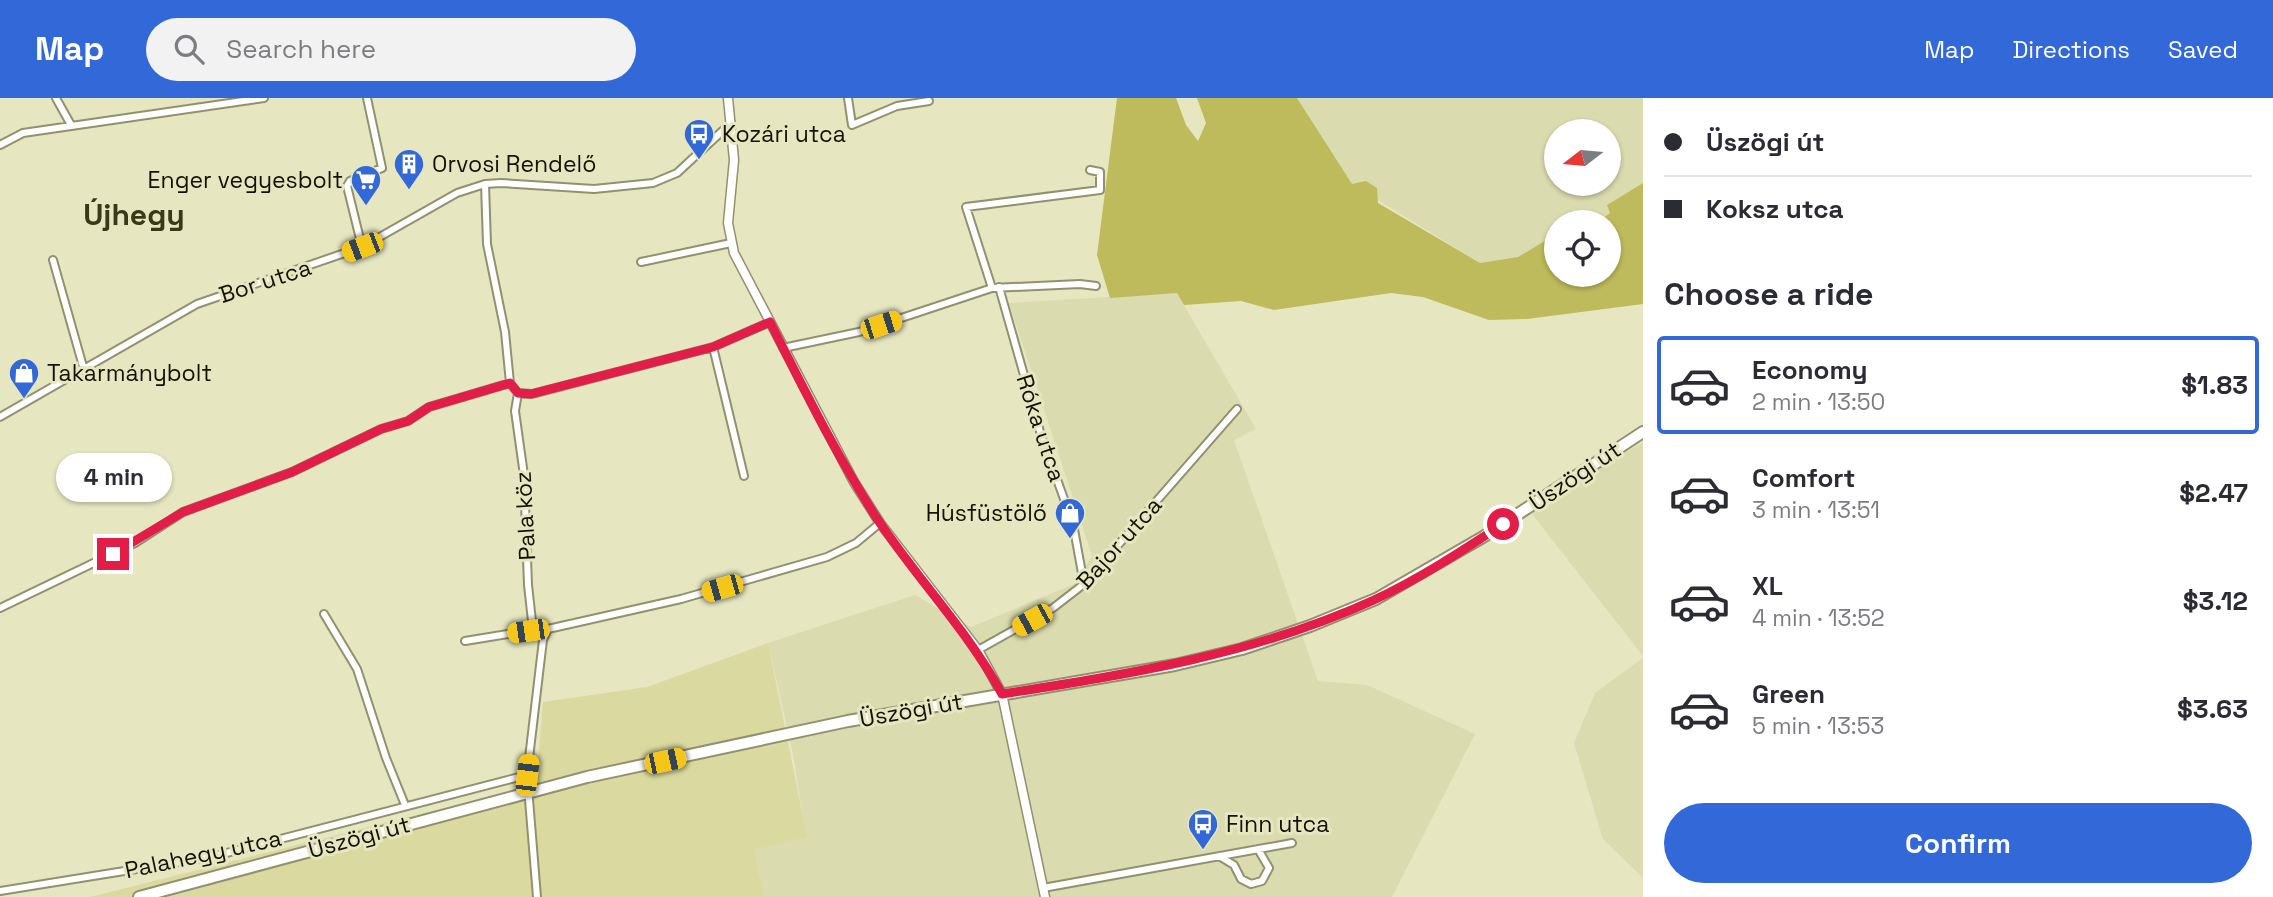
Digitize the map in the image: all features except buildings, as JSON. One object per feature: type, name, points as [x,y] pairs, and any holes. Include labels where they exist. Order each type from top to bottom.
[{"type":"main road","name":"Üszögi út","points":[[139,897],[528,792],[848,721],[1175,665],[1242,649],[1342,613],[1430,570],[1643,432]]},
{"type":"street","points":[[56,98],[71,125]]},
{"type":"street","points":[[0,145],[23,133],[71,125],[86,126],[217,102],[264,98]]},
{"type":"street","points":[[362,247],[347,186],[350,181],[372,175],[382,168],[367,98]]},
{"type":"street","points":[[728,98],[734,160],[728,223],[731,243],[854,482],[880,523],[978,650],[1002,694],[1044,892],[1292,843]]},
{"type":"street","points":[[848,98],[852,125],[897,106],[929,101]]},
{"type":"street","name":"Bor utca","points":[[0,417],[197,304],[362,247],[432,205],[485,184],[594,189],[653,183],[677,173],[731,123]]},
{"type":"street","name":"Róka utca","points":[[1084,584],[1079,569],[1080,553],[1073,524],[966,207],[1100,190],[1100,172],[1090,170]]},
{"type":"street","points":[[485,184],[487,244],[505,332],[510,383],[518,393],[531,394],[713,347],[770,322]]},
{"type":"street","points":[[641,262],[731,243]]},
{"type":"street","points":[[53,260],[84,370]]},
{"type":"street","points":[[783,348],[859,332],[995,288],[1067,284],[1097,286]]},
{"type":"street","points":[[713,347],[744,476]]},
{"type":"street","points":[[0,608],[135,543],[183,512],[292,472],[381,429],[408,421],[429,407],[510,383]]},
{"type":"street","name":"Pala köz","points":[[518,393],[515,411],[524,475],[528,585],[532,621],[542,631]]},
{"type":"street","name":"Bajor utca","points":[[978,650],[1053,608],[1084,584],[1237,409]]},
{"type":"street","points":[[464,641],[542,631],[552,626],[681,599],[827,557],[856,543],[880,523]]},
{"type":"street","points":[[324,614],[357,668],[405,805]]},
{"type":"street","points":[[537,897],[527,775],[542,631]]},
{"type":"street","name":"Palahegy utca","points":[[0,891],[211,857],[527,775]]},
{"type":"street","points":[[1219,856],[1234,865],[1241,880],[1251,884],[1262,881],[1269,868],[1258,849]]},
{"type":"shaded area","points":[[1117,98],[1176,98],[1186,125],[1198,141],[1206,123],[1197,98],[1297,98],[1352,184],[1366,181],[1377,188],[1378,203],[1480,263],[1518,257],[1544,241],[1544,287],[1621,287],[1621,210],[1609,210],[1607,205],[1643,183],[1643,304],[1527,319],[1489,320],[1423,297],[1391,293],[1274,310],[1241,301],[1184,305],[1177,293],[1110,298],[1097,255]]},
{"type":"shaded area","points":[[1297,98],[1643,98],[1643,183],[1607,205],[1610,210],[1544,210],[1544,241],[1518,257],[1480,263],[1352,184]]},
{"type":"shaded area","points":[[1177,293],[1256,429],[1234,440],[1318,681],[1367,685],[1475,734],[1392,897],[764,897],[755,850],[806,837],[793,754],[768,643],[915,595],[971,627],[1074,584],[1092,556],[1009,303]]},
{"type":"shaded area","points":[[1643,443],[1643,656],[1532,514],[1609,461]]},
{"type":"shaded area","points":[[768,643],[807,837],[755,850],[764,897],[90,897],[536,785],[543,702],[647,687]]},
{"type":"shaded area","points":[[1643,658],[1643,878],[1603,839],[1574,743],[1595,693]]},
{"type":"place","name":"Kozári utca","points":[[699,161]]},
{"type":"place","name":"Orvosi Rendelő","points":[[409,191]]},
{"type":"place","name":"Enger vegyesbolt","points":[[366,207]]},
{"type":"place","name":"Takarmánybolt","points":[[24,400]]},
{"type":"place","name":"Húsfüstölő","points":[[1070,540]]},
{"type":"place","name":"Finn utca","points":[[1203,851]]},
{"type":"district","name":"Újhegy","points":[[134,214]]},
{"type":"route","points":[[113,554],[183,512],[292,472],[381,429],[408,421],[429,407],[510,383],[518,393],[531,394],[713,347],[770,322],[854,482],[880,523],[978,650],[1002,694],[1175,665],[1282,636],[1376,599],[1430,570],[1503,524]]}]
